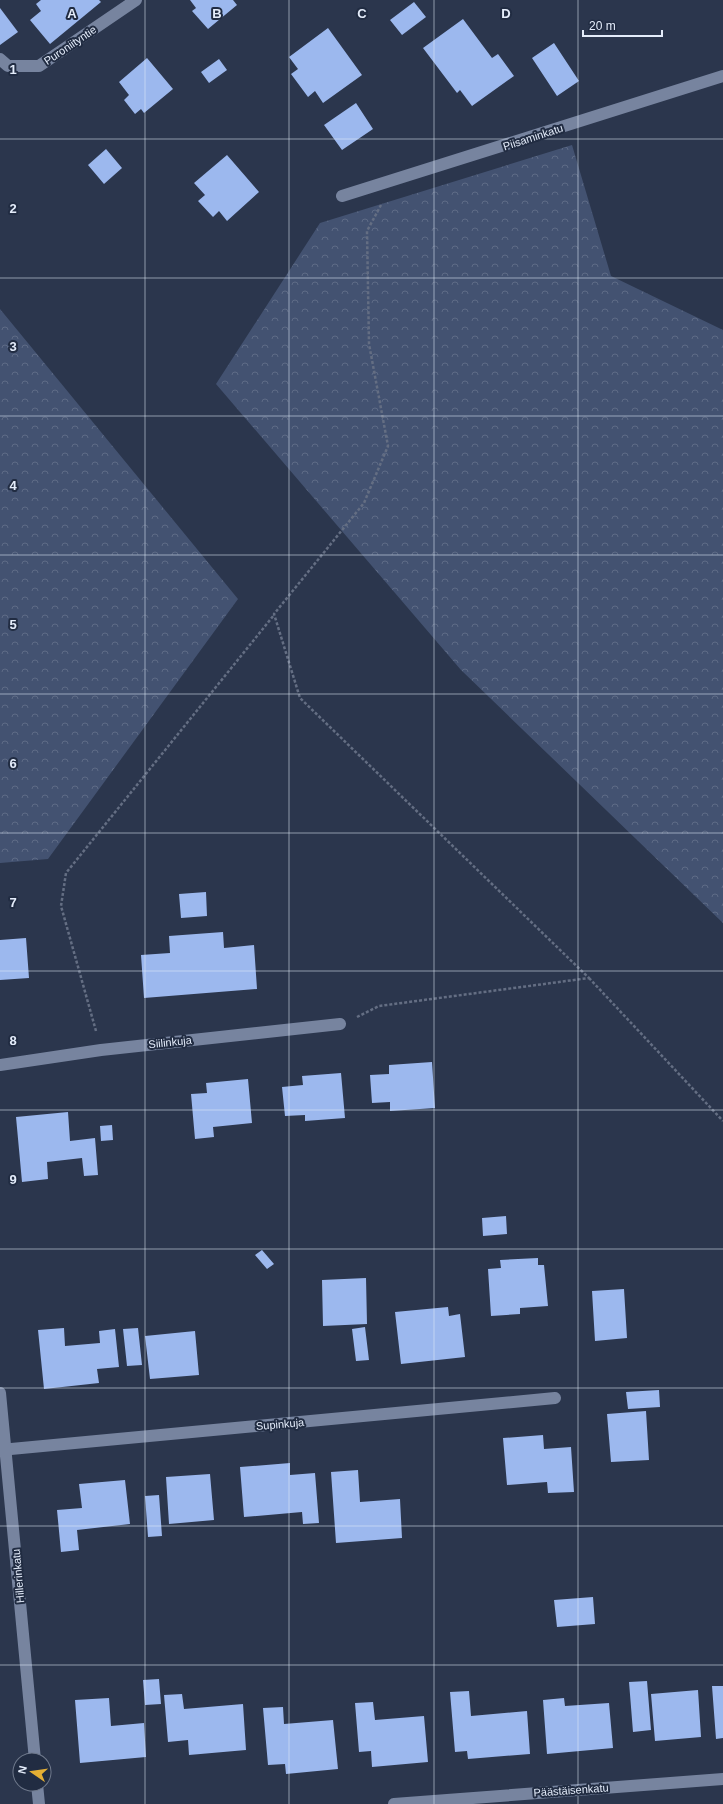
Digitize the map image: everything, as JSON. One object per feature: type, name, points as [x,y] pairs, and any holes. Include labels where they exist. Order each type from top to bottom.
[{"type":"street","name":"Puroniityntie","points":[[0,59],[8,66],[39,66],[136,0]]},
{"type":"street","name":"Piisaminkatu","points":[[342,196],[723,76]]},
{"type":"street","name":"Siilinkuja","points":[[0,1065],[101,1050],[340,1024]]},
{"type":"street","name":"Hillerinkatu","points":[[0,1393],[3,1450],[33,1752]]},
{"type":"street","name":"Supinkuja","points":[[3,1450],[555,1398]]},
{"type":"street","name":"Päästäisenkatu","points":[[394,1804],[723,1778]]},
{"type":"street","points":[[38,1792],[39,1804]]},
{"type":"path","points":[[101,1050],[60,906],[66,873],[364,503],[388,446],[369,344],[367,231],[395,180]]},
{"type":"path","points":[[274,614],[300,698],[589,978],[723,1121]]},
{"type":"path","points":[[340,1024],[379,1006],[589,978]]},
{"type":"green space","points":[[572,145],[611,276],[723,330],[723,923],[461,670],[216,384],[320,223]]},
{"type":"green space","points":[[0,309],[238,599],[48,859],[0,863]]},
{"type":"building","points":[[41,0],[99,0],[101,2],[50,44],[30,20],[41,11],[36,4]]},
{"type":"building","points":[[190,0],[233,0],[237,5],[208,29],[192,11],[196,8]]},
{"type":"building","points":[[414,2],[426,17],[402,35],[390,20]]},
{"type":"building","points":[[0,8],[18,32],[0,45]]},
{"type":"building","points":[[463,19],[492,58],[498,54],[514,76],[472,106],[460,90],[457,93],[423,48]]},
{"type":"building","points":[[328,28],[362,75],[323,103],[315,91],[308,97],[291,74],[298,69],[289,57]]},
{"type":"building","points":[[554,43],[579,81],[557,96],[532,58]]},
{"type":"building","points":[[147,58],[173,89],[144,113],[141,109],[135,114],[124,100],[129,95],[119,82]]},
{"type":"building","points":[[219,59],[227,70],[209,83],[201,72]]},
{"type":"building","points":[[356,103],[373,129],[342,150],[324,125]]},
{"type":"building","points":[[106,149],[122,168],[104,184],[88,165]]},
{"type":"building","points":[[227,155],[259,192],[227,221],[219,211],[213,217],[198,201],[205,195],[194,183]]},
{"type":"building","points":[[206,892],[207,916],[181,918],[179,894]]},
{"type":"building","points":[[223,932],[224,948],[254,945],[257,989],[144,998],[141,955],[170,953],[169,936]]},
{"type":"building","points":[[26,938],[29,978],[0,980],[0,940]]},
{"type":"building","points":[[432,1062],[435,1108],[390,1111],[390,1102],[372,1103],[370,1075],[389,1074],[389,1065]]},
{"type":"building","points":[[341,1073],[345,1118],[305,1121],[305,1115],[285,1116],[282,1087],[303,1085],[302,1076]]},
{"type":"building","points":[[248,1079],[252,1123],[213,1127],[214,1137],[195,1139],[191,1094],[207,1093],[206,1083]]},
{"type":"building","points":[[68,1112],[70,1141],[95,1138],[98,1175],[84,1176],[82,1158],[47,1162],[48,1179],[22,1182],[16,1117]]},
{"type":"building","points":[[112,1125],[113,1140],[101,1141],[100,1126]]},
{"type":"building","points":[[506,1216],[507,1234],[483,1236],[482,1218]]},
{"type":"building","points":[[262,1250],[274,1264],[267,1269],[255,1255]]},
{"type":"building","points":[[538,1258],[538,1265],[544,1265],[548,1306],[520,1308],[520,1314],[491,1316],[488,1269],[501,1268],[500,1260]]},
{"type":"building","points":[[366,1278],[367,1324],[323,1326],[322,1280]]},
{"type":"building","points":[[624,1289],[627,1338],[595,1341],[592,1291]]},
{"type":"building","points":[[448,1307],[449,1316],[460,1314],[465,1357],[401,1364],[395,1312]]},
{"type":"building","points":[[365,1327],[369,1360],[356,1361],[352,1329]]},
{"type":"building","points":[[64,1328],[65,1346],[100,1343],[99,1331],[115,1329],[119,1367],[97,1369],[99,1383],[44,1389],[38,1330]]},
{"type":"building","points":[[138,1328],[142,1365],[127,1366],[123,1329]]},
{"type":"building","points":[[195,1331],[199,1375],[150,1379],[145,1336]]},
{"type":"building","points":[[659,1390],[660,1407],[628,1409],[626,1392]]},
{"type":"building","points":[[646,1411],[649,1460],[611,1462],[607,1414]]},
{"type":"building","points":[[543,1435],[544,1449],[571,1447],[574,1492],[548,1493],[547,1482],[507,1485],[503,1438]]},
{"type":"building","points":[[290,1463],[290,1475],[315,1473],[319,1523],[303,1524],[302,1512],[244,1517],[240,1467]]},
{"type":"building","points":[[358,1470],[360,1502],[400,1499],[402,1538],[336,1543],[331,1472]]},
{"type":"building","points":[[210,1474],[214,1520],[169,1524],[166,1477]]},
{"type":"building","points":[[125,1480],[130,1524],[77,1530],[79,1550],[61,1552],[57,1510],[82,1508],[79,1484]]},
{"type":"building","points":[[159,1495],[162,1536],[148,1537],[145,1496]]},
{"type":"building","points":[[593,1597],[595,1624],[557,1627],[554,1600]]},
{"type":"building","points":[[159,1679],[161,1704],[145,1705],[143,1680]]},
{"type":"building","points":[[647,1681],[651,1730],[633,1732],[629,1682]]},
{"type":"building","points":[[712,1686],[723,1686],[723,1738],[716,1739]]},
{"type":"building","points":[[698,1690],[701,1737],[655,1741],[651,1694]]},
{"type":"building","points":[[469,1691],[471,1716],[527,1711],[530,1754],[468,1759],[467,1751],[455,1752],[450,1692]]},
{"type":"building","points":[[182,1694],[184,1709],[243,1704],[246,1750],[189,1755],[188,1740],[168,1742],[164,1695]]},
{"type":"building","points":[[109,1698],[111,1726],[144,1723],[146,1757],[80,1763],[75,1700]]},
{"type":"building","points":[[564,1698],[565,1706],[609,1703],[613,1748],[547,1754],[543,1700]]},
{"type":"building","points":[[373,1702],[375,1720],[424,1716],[428,1762],[372,1767],[371,1751],[359,1752],[355,1703]]},
{"type":"building","points":[[283,1707],[284,1724],[333,1720],[338,1769],[286,1774],[285,1764],[268,1765],[263,1708]]}]
